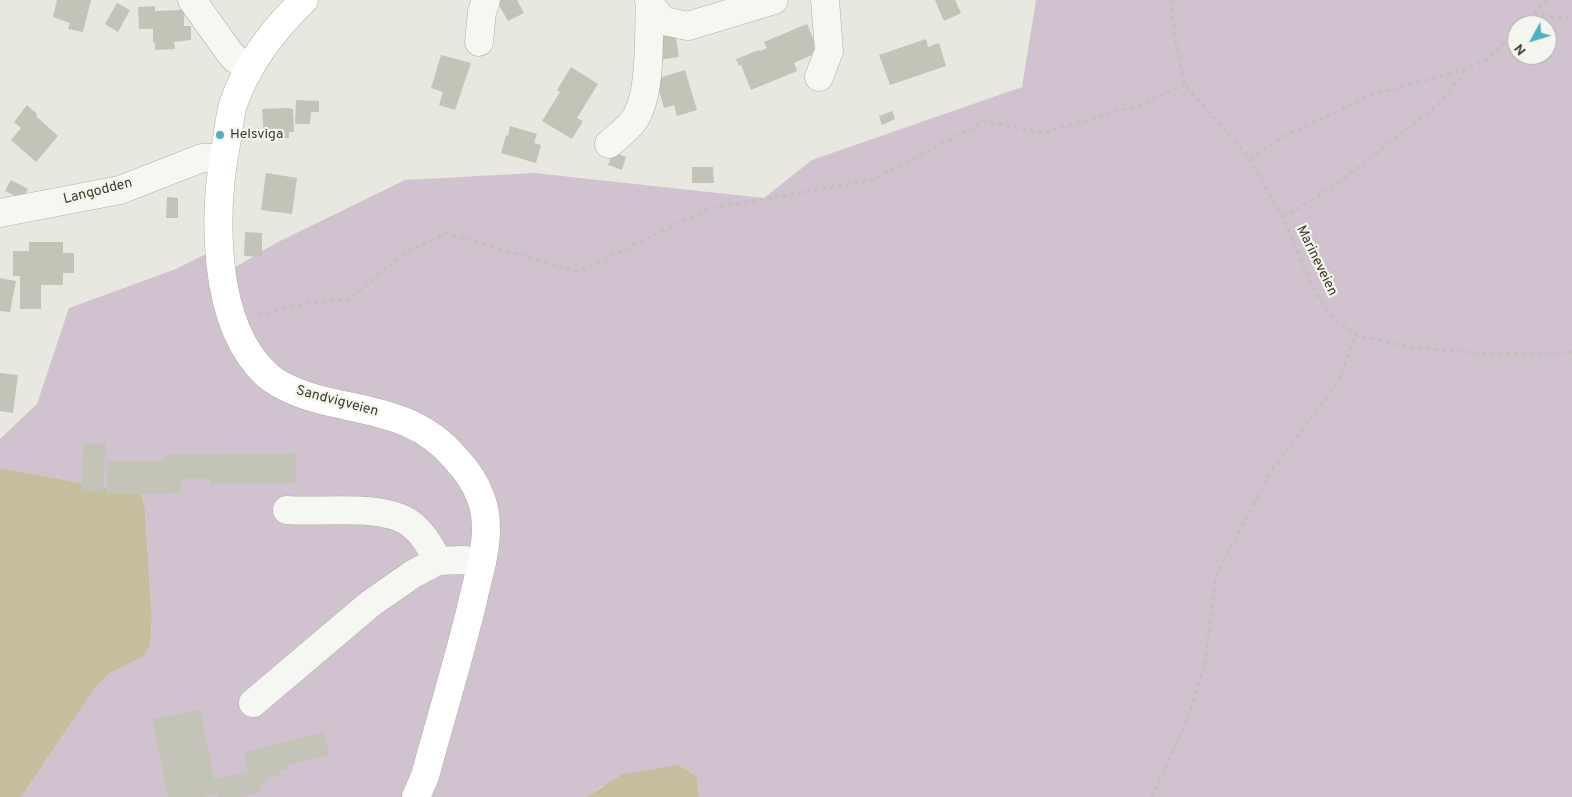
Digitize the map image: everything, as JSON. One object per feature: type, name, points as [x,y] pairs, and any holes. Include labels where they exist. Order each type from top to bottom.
[{"type":"main road","name":"Sandvigveien","points":[[304,0],[270,37],[250,68],[234,103],[223,158],[218,212],[221,274],[227,302],[242,340],[253,359],[269,377],[303,395],[405,420],[420,428],[449,451],[476,485],[482,500],[486,529],[482,562],[468,623],[425,776],[416,797]]},
{"type":"street","points":[[192,0],[229,52],[235,59],[250,68]]},
{"type":"street","points":[[479,42],[482,12],[486,0]]},
{"type":"street","points":[[649,3],[664,21],[688,26],[774,0]]},
{"type":"street","points":[[819,77],[828,51],[825,0]]},
{"type":"street","points":[[609,144],[634,120],[643,101],[647,73],[649,3]]},
{"type":"street","name":"Langodden","points":[[0,213],[120,190],[202,158],[223,158]]},
{"type":"street","points":[[287,510],[368,511],[389,514],[411,524],[420,532],[438,562]]},
{"type":"street","points":[[253,703],[370,604],[413,574],[438,562],[463,560],[482,562]]},
{"type":"path","name":"Marineveien","points":[[1171,0],[1175,40],[1185,85],[1250,159],[1283,218],[1315,292],[1332,316],[1356,335],[1414,348],[1494,354],[1572,352]]},
{"type":"path","points":[[1534,14],[1548,0]]},
{"type":"path","points":[[1534,14],[1572,19]]},
{"type":"path","points":[[1250,159],[1283,137],[1368,96],[1469,68],[1489,58],[1507,40]]},
{"type":"path","points":[[1283,218],[1338,182],[1438,105],[1469,68]]},
{"type":"path","points":[[234,322],[303,304],[350,299],[403,254],[447,233],[578,272],[708,209],[872,180],[985,122],[1043,133],[1142,104],[1185,85]]},
{"type":"path","points":[[1152,797],[1186,723],[1205,664],[1216,575],[1273,468],[1337,384],[1356,335]]},
{"type":"shaded area","points":[[1036,0],[1572,0],[1572,797],[699,797],[697,777],[602,786],[586,797],[21,797],[95,688],[108,674],[144,656],[150,645],[152,619],[145,509],[141,494],[0,468],[0,439],[37,404],[69,308],[176,269],[206,254],[217,278],[276,243],[405,180],[534,173],[764,198],[812,160],[1022,87]]},
{"type":"shaded area","points":[[0,468],[141,494],[145,509],[152,619],[150,645],[144,656],[108,674],[95,688],[21,797],[0,797]]},
{"type":"shaded area","points":[[678,765],[697,777],[699,797],[586,797],[621,775]]},
{"type":"building","points":[[57,0],[91,0],[83,32],[68,29],[70,23],[53,17]]},
{"type":"building","points":[[496,0],[517,0],[524,13],[508,21]]},
{"type":"building","points":[[935,0],[955,0],[961,13],[944,21]]},
{"type":"building","points":[[117,3],[130,10],[118,32],[105,24]]},
{"type":"building","points":[[155,6],[155,11],[184,10],[184,26],[191,26],[191,40],[174,42],[175,49],[155,50],[153,29],[139,29],[138,7]]},
{"type":"building","points":[[807,24],[819,52],[794,63],[797,71],[751,90],[741,65],[739,66],[736,59],[767,48],[764,42]]},
{"type":"building","points":[[675,32],[679,57],[658,60],[654,35]]},
{"type":"building","points":[[926,39],[928,47],[939,43],[946,66],[890,85],[879,55]]},
{"type":"building","points":[[441,55],[471,63],[455,110],[439,105],[443,92],[431,88]]},
{"type":"building","points":[[571,67],[598,84],[577,118],[583,121],[572,139],[542,121],[560,92],[557,90]]},
{"type":"building","points":[[685,70],[697,110],[677,116],[674,105],[664,108],[656,79]]},
{"type":"building","points":[[296,100],[319,101],[319,112],[311,112],[310,124],[295,124]]},
{"type":"building","points":[[27,105],[58,136],[36,162],[11,140],[21,128],[14,122]]},
{"type":"building","points":[[262,109],[293,109],[294,132],[289,132],[289,138],[264,139]]},
{"type":"building","points":[[892,111],[895,119],[882,125],[879,116]]},
{"type":"building","points":[[510,126],[537,134],[534,143],[541,145],[536,163],[501,153]]},
{"type":"building","points":[[613,152],[626,157],[622,170],[608,165]]},
{"type":"building","points":[[692,167],[713,167],[714,183],[692,183]]},
{"type":"building","points":[[266,173],[297,178],[292,214],[261,210]]},
{"type":"building","points":[[11,180],[28,189],[22,199],[5,191]]},
{"type":"building","points":[[167,197],[178,198],[178,218],[166,218]]},
{"type":"building","points":[[245,232],[262,233],[262,257],[244,256]]},
{"type":"building","points":[[29,242],[63,242],[63,253],[74,253],[74,273],[63,273],[63,285],[41,285],[41,309],[20,309],[20,276],[13,276],[13,251],[29,251]]},
{"type":"building","points":[[0,278],[16,281],[10,312],[0,311]]},
{"type":"building","points":[[0,373],[18,375],[13,413],[0,411]]},
{"type":"building","points":[[83,443],[106,444],[103,492],[81,491]]},
{"type":"building","points":[[296,453],[296,483],[210,484],[210,479],[181,479],[181,493],[107,494],[107,461],[164,461],[164,455]]},
{"type":"building","points":[[200,710],[214,779],[248,772],[244,752],[325,732],[330,755],[288,765],[289,769],[279,771],[280,776],[266,778],[267,782],[260,784],[261,792],[244,795],[242,787],[244,797],[217,797],[217,794],[204,797],[168,797],[152,719]]},
{"type":"place","name":"Helsviga","points":[[220,135]]}]
